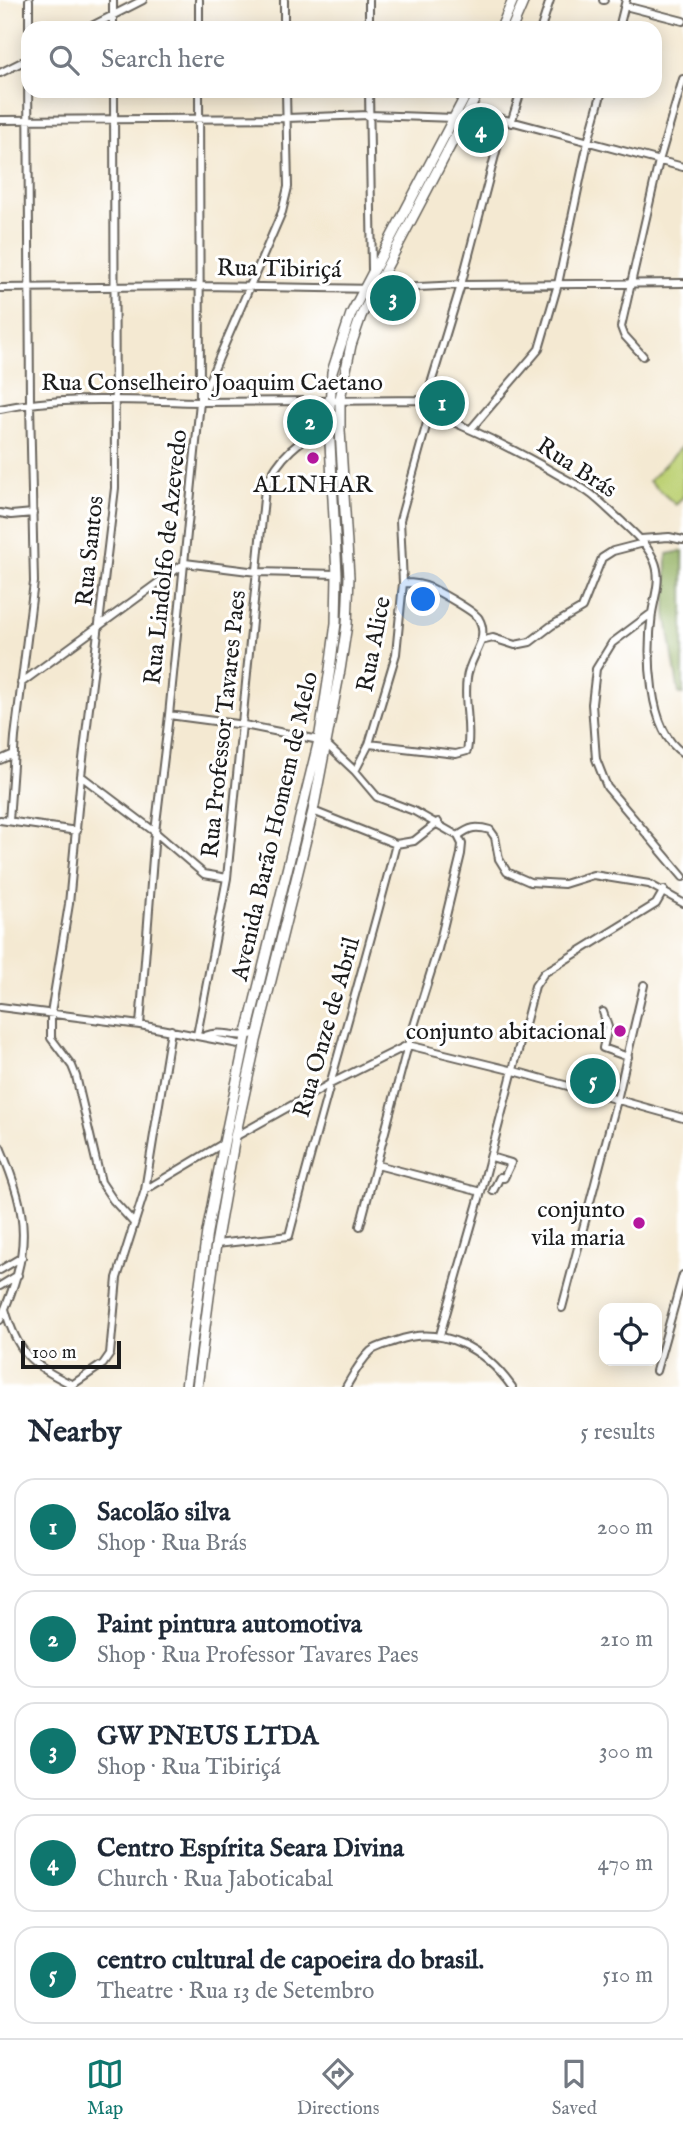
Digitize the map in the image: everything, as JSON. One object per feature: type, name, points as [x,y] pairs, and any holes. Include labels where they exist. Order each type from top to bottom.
[{"type":"main road","points":[[504,21],[513,0]]},
{"type":"main road","points":[[515,21],[524,0]]},
{"type":"main road","name":"Avenida Barão Homem de Melo","points":[[197,1387],[216,1244],[235,1137],[313,811],[319,771],[337,623],[329,424],[332,372],[341,342],[364,288],[464,98]]},
{"type":"main road","name":"Avenida Barão Homem de Melo","points":[[186,1387],[207,1232],[245,1041],[344,647],[349,577],[340,400],[351,345],[361,316],[475,98]]},
{"type":"main road","points":[[207,1232],[209,1241],[216,1244]]},
{"type":"street","points":[[29,0],[29,21]]},
{"type":"street","points":[[113,0],[113,21]]},
{"type":"street","points":[[101,21],[143,0]]},
{"type":"street","points":[[199,0],[199,21]]},
{"type":"street","points":[[284,0],[284,21]]},
{"type":"street","points":[[369,0],[369,21]]},
{"type":"street","points":[[543,21],[550,0]]},
{"type":"street","points":[[621,21],[626,3],[683,21]]},
{"type":"street","points":[[0,73],[21,62]]},
{"type":"street","points":[[643,356],[624,335],[621,327],[659,161],[683,79]]},
{"type":"street","points":[[9,821],[21,683],[34,582],[27,98]]},
{"type":"street","name":"Rua Santos","points":[[114,98],[115,488],[81,776],[69,904],[51,1013],[51,1038],[72,1066],[76,1076],[102,1182],[113,1200],[133,1222]]},
{"type":"street","name":"Rua Lindolfo de Azevedo","points":[[140,1025],[155,832],[200,402],[199,98]]},
{"type":"street","points":[[200,402],[282,212],[288,187],[286,98]]},
{"type":"street","points":[[369,98],[372,272]]},
{"type":"street","points":[[430,412],[426,400],[508,122],[518,98]]},
{"type":"street","points":[[471,429],[538,349],[558,284],[600,98]]},
{"type":"street","points":[[469,110],[683,167]]},
{"type":"street","points":[[0,120],[369,115],[454,118]]},
{"type":"street","name":"Rua Tibiriçá","points":[[0,288],[201,286],[376,289],[461,285],[683,283]]},
{"type":"street","name":"Rua Conselheiro Joaquim Caetano","points":[[0,409],[30,402],[115,398],[200,402],[426,400]]},
{"type":"street","name":"Rua Brás","points":[[430,412],[521,453],[590,493],[642,541],[655,562],[659,581],[652,612],[651,678],[655,704],[662,727],[673,746],[683,753]]},
{"type":"street","name":"Rua Alice","points":[[355,771],[369,744],[396,654],[403,583],[400,520],[430,412]]},
{"type":"street","name":"Rua Professor Tavares Paes","points":[[201,1036],[227,878],[265,488],[279,461],[312,433],[329,424]]},
{"type":"street","points":[[312,433],[330,439]]},
{"type":"street","points":[[0,513],[33,513]]},
{"type":"street","points":[[481,641],[493,638],[515,645],[530,642],[551,625],[582,608],[602,558],[613,551],[642,541],[669,537],[683,540]]},
{"type":"street","points":[[21,683],[185,563],[257,572],[337,575]]},
{"type":"street","points":[[369,744],[456,754],[467,751],[470,736],[466,698],[467,675],[483,633],[479,618],[472,611],[432,589],[414,583],[403,583]]},
{"type":"street","points":[[652,612],[612,643],[596,668],[592,704],[596,759],[607,787],[683,877]]},
{"type":"street","points":[[169,715],[244,725],[322,742],[355,771],[377,797],[438,822],[458,836],[462,844],[438,949],[408,1045],[360,1226]]},
{"type":"street","points":[[0,760],[14,754]]},
{"type":"street","points":[[81,776],[155,832],[204,874],[227,878]]},
{"type":"street","points":[[313,811],[396,844],[414,841],[438,822]]},
{"type":"street","points":[[0,820],[77,831]]},
{"type":"street","points":[[458,836],[469,828],[490,830],[495,837],[499,859],[507,872],[530,882],[564,884],[593,875],[649,884],[683,903]]},
{"type":"street","name":"Rua Onze de Abril","points":[[216,1244],[289,1236],[328,1085],[365,964],[396,844]]},
{"type":"street","points":[[440,1335],[491,1157],[535,986],[544,973],[656,904],[664,890]]},
{"type":"street","points":[[562,1308],[628,1057],[644,985]]},
{"type":"street","points":[[0,1007],[140,1025],[201,1036],[214,1033],[245,1041],[258,1033]]},
{"type":"street","points":[[603,1012],[608,1027],[603,1048],[628,1057]]},
{"type":"street","points":[[5,1309],[12,1333],[25,1354],[70,1385],[103,1364],[110,1354],[117,1279],[145,1190],[171,1030]]},
{"type":"street","points":[[145,1190],[328,1085],[408,1045],[683,1118]]},
{"type":"street","points":[[0,1147],[19,1197],[23,1235],[18,1275],[0,1320]]},
{"type":"street","points":[[491,1157],[511,1163],[508,1173],[504,1178],[500,1177],[493,1191]]},
{"type":"street","points":[[377,1165],[481,1192]]},
{"type":"street","points":[[0,1270],[22,1258]]},
{"type":"street","points":[[0,1286],[18,1275]]},
{"type":"street","points":[[656,1371],[683,1275]]},
{"type":"street","points":[[346,1387],[373,1349],[404,1338],[440,1335],[467,1345],[488,1358],[512,1387]]},
{"type":"green space","points":[[683,445],[683,497],[676,505],[649,481]]},
{"type":"green space","points":[[683,551],[683,694],[679,694],[666,613],[667,554]]},
{"type":"place","name":"Centro Espírita Seara Divina","points":[[481,130]]},
{"type":"place","name":"GW PNEUS LTDA","points":[[393,298]]},
{"type":"place","name":"Sacolão silva","points":[[442,403]]},
{"type":"place","name":"Paint pintura automotiva","points":[[310,422]]},
{"type":"place","name":"ALINHAR","points":[[313,458]]},
{"type":"place","name":"conjunto abitacional","points":[[620,1031]]},
{"type":"place","name":"centro cultural de capoeira do brasil.","points":[[593,1081]]},
{"type":"place","name":"conjunto vila maria","points":[[639,1223]]}]
